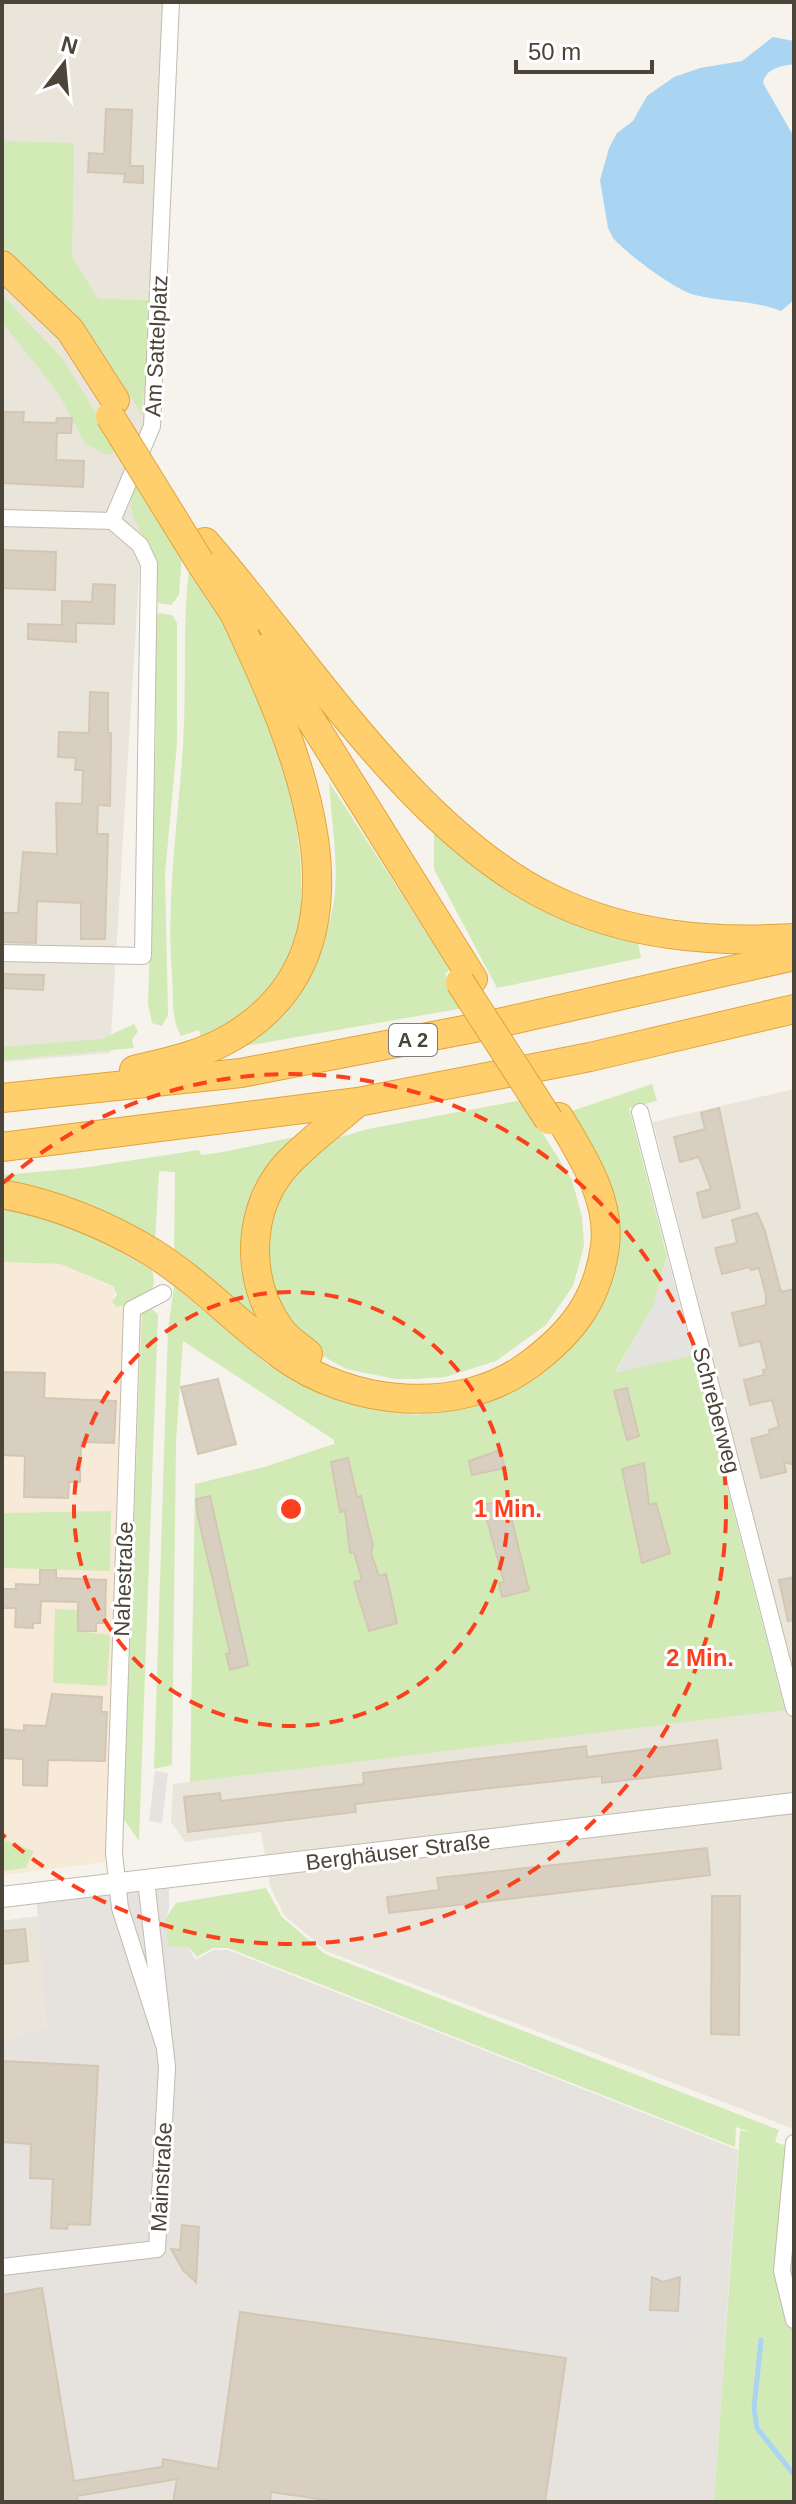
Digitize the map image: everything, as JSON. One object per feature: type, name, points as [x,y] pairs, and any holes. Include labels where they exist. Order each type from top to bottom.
[{"type":"highway","points":[[2,265],[70,330],[112,408],[202,552],[235,615],[280,716],[313,828],[317,902],[303,961],[275,1002],[230,1039],[186,1057],[15,1097]]},
{"type":"highway","points":[[2,285],[17,297],[112,408]]},
{"type":"highway","points":[[202,552],[445,824],[497,865],[550,899],[598,918],[641,929],[693,939],[743,942],[794,938]]},
{"type":"highway","points":[[202,552],[231,591],[467,981]]},
{"type":"highway","points":[[2,1194],[33,1200],[77,1216],[164,1272],[282,1356],[343,1386],[396,1398],[435,1399],[485,1387],[521,1371],[576,1324],[601,1273],[606,1239],[600,1198],[589,1169],[235,615]]},
{"type":"highway","name":"A 2","points":[[15,1097],[241,1073],[490,1025],[794,956]]},
{"type":"highway","name":"A 2","points":[[2,1147],[358,1102],[590,1057],[794,1009]]},
{"type":"highway","points":[[358,1102],[287,1164],[270,1188],[259,1214],[255,1274],[262,1298],[281,1331],[307,1353],[333,1368],[372,1382],[415,1387],[449,1385],[500,1368],[549,1333],[575,1300],[589,1259],[591,1222],[585,1187],[554,1118]]},
{"type":"street","name":"Am Sattelplatz","points":[[112,521],[152,426],[171,2]]},
{"type":"street","points":[[2,518],[112,521],[140,545],[149,564],[143,956],[2,953]]},
{"type":"street","name":"Schreberweg","points":[[640,1112],[794,1708]]},
{"type":"street","name":"Nahestraße","points":[[118,1884],[114,1853],[132,1309],[164,1272]]},
{"type":"street","name":"Berghäuser Straße","points":[[2,1897],[794,1803]]},
{"type":"street","name":"Mainstraße","points":[[2,2267],[157,2249],[167,2067],[146,1880]]},
{"type":"street","name":"Mainstraße","points":[[118,1884],[120,1908],[164,2045]]},
{"type":"street","points":[[794,2143],[782,2271],[794,2320]]},
{"type":"shaded area","points":[[2,2],[169,2],[150,395],[110,1053],[2,1062]]},
{"type":"shaded area","points":[[794,1089],[794,1679],[653,1122]]},
{"type":"shaded area","points":[[667,1256],[693,1355],[615,1373],[653,1307]]},
{"type":"shaded area","points":[[2,1262],[60,1264],[113,1287],[115,1300],[140,1302],[142,1309],[123,1860],[2,1875],[2,1871],[26,1868],[34,1851],[2,1839]]},
{"type":"shaded area","points":[[794,1708],[794,2129],[326,1951],[284,1915],[270,1886],[261,1832],[185,1842],[171,1822],[173,1784]]},
{"type":"shaded area","points":[[155,1771],[168,1773],[162,1823],[149,1821]]},
{"type":"shaded area","points":[[169,1877],[166,1918],[189,1947],[195,1960],[214,1950],[228,1950],[738,2150],[714,2502],[2,2502],[2,2042],[46,2028],[36,1893]]},
{"type":"shaded area","points":[[38,1916],[46,2029],[2,2042],[2,1921]]},
{"type":"shaded area","points":[[222,1969],[706,2155],[701,2168],[707,2170],[700,2322],[696,2331],[689,2333],[686,2352],[227,2287],[228,2274],[197,2270],[207,2095],[193,2094],[199,1985],[216,1985]]},
{"type":"shaded area","points":[[131,2048],[148,2050],[137,2230],[121,2229]]},
{"type":"green space","points":[[2,141],[74,143],[72,257],[98,299],[150,300],[141,413],[62,305],[2,252]]},
{"type":"green space","points":[[2,295],[62,358],[119,451],[106,455],[85,443],[57,391],[2,322]]},
{"type":"green space","points":[[135,479],[182,555],[179,595],[171,605],[158,603],[155,564],[132,513]]},
{"type":"green space","points":[[189,568],[236,640],[266,711],[292,800],[302,890],[298,930],[280,976],[261,998],[202,1040],[199,1030],[181,1036],[175,1021],[171,947]]},
{"type":"green space","points":[[159,613],[172,615],[177,623],[177,744],[165,874],[168,1015],[162,1026],[152,1023],[148,1004],[156,732],[154,620]]},
{"type":"green space","points":[[329,782],[450,969],[445,974],[464,1008],[245,1046],[293,997],[306,978],[325,937],[336,879]]},
{"type":"green space","points":[[434,829],[543,908],[638,943],[641,958],[497,988],[434,869]]},
{"type":"green space","points":[[134,1024],[138,1031],[132,1040],[134,1048],[2,1060],[2,1047],[102,1039]]},
{"type":"green space","points":[[652,1084],[657,1101],[629,1108],[667,1256],[653,1307],[615,1372],[693,1355],[785,1710],[190,1782],[195,1484],[264,1467],[334,1444],[334,1440],[183,1341],[176,1441],[172,1765],[154,1769],[168,1329],[174,1286],[268,1365],[306,1387],[386,1412],[416,1415],[453,1409],[608,1284],[569,1112]]},
{"type":"green space","points":[[522,1100],[572,1180],[582,1217],[584,1246],[573,1286],[546,1325],[496,1361],[445,1377],[416,1379],[395,1379],[346,1369],[314,1351],[296,1336],[265,1277],[275,1198],[326,1141],[368,1129]]},
{"type":"green space","points":[[297,1137],[252,1208],[240,1251],[242,1274],[250,1301],[266,1331],[174,1255],[175,1172],[159,1171],[155,1242],[2,1182],[2,1175],[82,1168],[199,1150],[201,1155],[213,1154]]},
{"type":"green space","points":[[2,1205],[77,1228],[152,1270],[154,1279],[150,1292],[140,1300],[117,1307],[112,1302],[117,1295],[113,1286],[60,1264],[2,1262]]},
{"type":"green space","points":[[148,1306],[158,1314],[139,1841],[123,1818],[142,1309]]},
{"type":"green space","points":[[111,1511],[110,1571],[2,1568],[2,1513]]},
{"type":"green space","points":[[55,1609],[77,1610],[77,1631],[110,1635],[107,1686],[53,1683]]},
{"type":"green space","points":[[2,1839],[34,1851],[26,1868],[2,1871]]},
{"type":"green space","points":[[266,1888],[282,1917],[325,1954],[779,2130],[775,2142],[793,2148],[794,2143],[794,2502],[714,2502],[740,2130],[753,2133],[736,2127],[735,2147],[228,1948],[213,1948],[197,1957],[189,1947],[168,1946],[166,1918],[176,1903]]},
{"type":"water","points":[[773,37],[794,41],[794,64],[771,71],[763,83],[794,137],[794,300],[781,311],[695,295],[652,271],[613,238],[608,228],[600,180],[609,148],[617,133],[633,121],[647,96],[674,77],[700,68],[742,61]]},
{"type":"building","points":[[106,109],[132,110],[130,166],[143,166],[143,183],[124,182],[125,174],[88,172],[89,153],[104,154]]},
{"type":"building","points":[[4,412],[24,412],[23,422],[56,423],[57,418],[72,418],[71,433],[57,433],[56,460],[84,461],[83,487],[2,483]]},
{"type":"building","points":[[2,550],[56,552],[55,590],[2,588]]},
{"type":"building","points":[[93,584],[115,585],[114,624],[76,623],[76,642],[28,639],[28,624],[62,625],[62,601],[92,602]]},
{"type":"building","points":[[90,692],[108,693],[108,733],[111,733],[110,806],[98,805],[97,834],[108,834],[105,939],[81,939],[81,903],[37,901],[36,943],[2,942],[2,913],[18,913],[23,852],[57,854],[56,803],[82,804],[83,770],[75,770],[76,758],[58,757],[59,732],[89,733]]},
{"type":"building","points":[[2,974],[44,975],[43,990],[2,988]]},
{"type":"building","points":[[719,1108],[740,1208],[703,1218],[697,1193],[711,1189],[699,1157],[680,1162],[674,1137],[705,1129],[701,1113]]},
{"type":"building","points":[[757,1213],[765,1231],[781,1292],[794,1289],[794,1465],[784,1462],[786,1472],[761,1478],[751,1439],[770,1434],[769,1430],[779,1427],[772,1400],[750,1405],[744,1380],[764,1375],[763,1370],[767,1369],[760,1341],[740,1346],[732,1313],[766,1305],[766,1295],[759,1268],[751,1270],[749,1267],[722,1274],[715,1248],[737,1243],[732,1220]]},
{"type":"building","points":[[2,1372],[45,1373],[44,1398],[116,1401],[114,1443],[81,1442],[80,1482],[69,1482],[68,1498],[24,1497],[25,1456],[2,1455]]},
{"type":"building","points":[[218,1379],[236,1444],[198,1454],[181,1387]]},
{"type":"building","points":[[627,1388],[639,1436],[627,1440],[614,1391]]},
{"type":"building","points":[[500,1450],[505,1468],[472,1475],[469,1461]]},
{"type":"building","points":[[348,1458],[357,1497],[361,1496],[373,1546],[371,1553],[379,1576],[386,1574],[397,1623],[369,1631],[354,1582],[362,1580],[354,1552],[350,1553],[345,1511],[340,1512],[331,1462]]},
{"type":"building","points":[[644,1463],[649,1505],[656,1503],[670,1553],[642,1563],[622,1469]]},
{"type":"building","points":[[210,1496],[248,1665],[230,1670],[226,1654],[230,1653],[198,1517],[196,1499]]},
{"type":"building","points":[[511,1498],[513,1512],[510,1513],[529,1590],[502,1597],[499,1583],[504,1582],[483,1505]]},
{"type":"building","points":[[40,1570],[56,1570],[56,1578],[106,1580],[105,1623],[96,1623],[96,1631],[78,1631],[78,1602],[41,1601],[40,1623],[33,1623],[33,1628],[15,1627],[16,1608],[2,1608],[2,1589],[16,1589],[16,1584],[40,1585]]},
{"type":"building","points":[[794,1577],[794,1620],[788,1621],[779,1580]]},
{"type":"building","points":[[52,1694],[102,1697],[101,1712],[107,1712],[105,1761],[48,1760],[47,1786],[23,1785],[23,1759],[2,1758],[2,1729],[24,1731],[24,1725],[46,1726]]},
{"type":"building","points":[[717,1740],[721,1769],[602,1783],[602,1776],[355,1804],[356,1812],[188,1832],[184,1797],[220,1793],[221,1801],[364,1784],[363,1773],[586,1746],[587,1757]]},
{"type":"building","points":[[707,1848],[710,1875],[389,1913],[387,1897],[439,1890],[437,1878]]},
{"type":"building","points":[[712,1896],[740,1896],[739,2035],[711,2034]]},
{"type":"building","points":[[25,1929],[28,1961],[2,1964],[2,1931]]},
{"type":"building","points":[[2,2061],[98,2066],[90,2225],[68,2224],[67,2229],[51,2228],[53,2179],[30,2178],[31,2144],[2,2142]]},
{"type":"building","points":[[182,2225],[199,2227],[196,2282],[183,2270],[171,2249],[180,2250]]},
{"type":"building","points":[[652,2277],[663,2282],[680,2277],[678,2311],[650,2310]]},
{"type":"building","points":[[42,2288],[74,2481],[162,2467],[163,2459],[218,2469],[240,2312],[566,2358],[545,2502],[340,2502],[271,2492],[270,2502],[173,2502],[177,2479],[77,2496],[78,2502],[2,2502],[2,2295]]},
{"type":"waterway","points":[[761,2340],[754,2408],[757,2428],[794,2475]]}]
